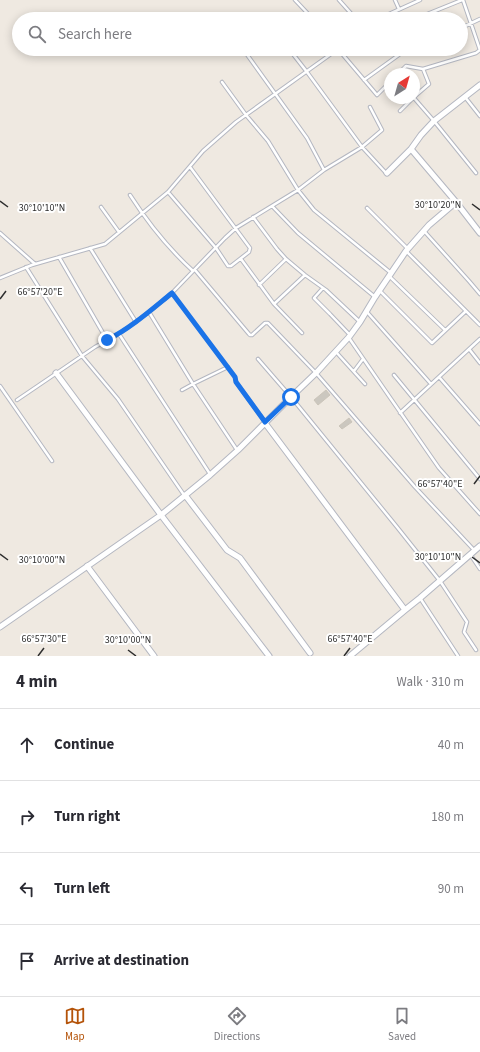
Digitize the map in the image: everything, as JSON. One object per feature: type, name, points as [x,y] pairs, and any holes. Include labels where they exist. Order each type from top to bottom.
[{"type":"street","points":[[386,173],[411,149],[434,121],[480,85]]},
{"type":"street","points":[[411,149],[480,233]]},
{"type":"street","points":[[0,626],[161,515],[238,450],[316,373],[350,336],[379,290],[407,250],[424,231],[456,202]]},
{"type":"street","points":[[56,373],[268,656]]},
{"type":"street","points":[[265,422],[405,610]]},
{"type":"street","points":[[185,495],[228,550],[240,558],[310,653]]},
{"type":"street","points":[[350,656],[480,546]]},
{"type":"street","points":[[87,566],[154,656]]},
{"type":"lane","points":[[295,0],[306,12]]},
{"type":"lane","points":[[339,0],[350,12]]},
{"type":"lane","points":[[395,0],[399,9]]},
{"type":"lane","points":[[393,12],[420,0]]},
{"type":"lane","points":[[433,12],[463,0],[467,12]]},
{"type":"lane","points":[[468,15],[480,50],[468,55]]},
{"type":"lane","points":[[468,25],[480,19]]},
{"type":"lane","points":[[248,56],[307,138],[324,170]]},
{"type":"lane","points":[[294,56],[362,147],[386,173]]},
{"type":"lane","points":[[0,278],[35,264],[105,244],[168,192],[203,151],[236,122],[329,56]]},
{"type":"lane","points":[[344,56],[377,95],[384,88]]},
{"type":"lane","points":[[364,80],[397,56]]},
{"type":"lane","points":[[420,68],[423,69],[466,56]]},
{"type":"lane","points":[[404,68],[406,66],[417,68]]},
{"type":"lane","points":[[420,93],[430,84],[423,69]]},
{"type":"lane","points":[[222,82],[246,115],[268,141],[298,190],[314,210],[390,275],[445,330]]},
{"type":"lane","points":[[464,97],[480,116]]},
{"type":"lane","points":[[400,111],[408,104]]},
{"type":"lane","points":[[419,104],[476,173]]},
{"type":"lane","points":[[17,400],[82,356],[119,334],[149,312],[172,293],[236,228],[298,190],[324,170],[362,147],[382,130],[370,107]]},
{"type":"lane","points":[[168,192],[230,266],[241,259],[250,250],[236,228],[190,166]]},
{"type":"lane","points":[[130,195],[142,213],[177,256],[194,271],[250,335],[252,335],[265,323],[268,323],[316,373],[472,552],[480,569]]},
{"type":"lane","points":[[272,206],[298,233],[375,297]]},
{"type":"lane","points":[[101,207],[119,232]]},
{"type":"lane","points":[[367,208],[480,325]]},
{"type":"lane","points":[[253,217],[286,259],[323,288],[360,322]]},
{"type":"lane","points":[[424,231],[480,294]]},
{"type":"lane","points":[[0,233],[35,264]]},
{"type":"lane","points":[[90,248],[136,322]]},
{"type":"lane","points":[[58,257],[107,340]]},
{"type":"lane","points":[[241,259],[274,304],[302,333]]},
{"type":"lane","points":[[259,285],[286,259]]},
{"type":"lane","points":[[26,267],[82,356],[118,399],[185,495]]},
{"type":"lane","points":[[274,304],[305,275]]},
{"type":"lane","points":[[323,288],[314,298],[350,336],[363,359],[440,468],[480,514]]},
{"type":"lane","points":[[379,290],[432,343],[466,311]]},
{"type":"lane","points":[[172,293],[228,367],[235,377],[236,382],[265,422]]},
{"type":"lane","points":[[149,312],[193,384],[238,450]]},
{"type":"lane","points":[[366,312],[432,384]]},
{"type":"lane","points":[[119,334],[210,474]]},
{"type":"lane","points":[[400,413],[480,339]]},
{"type":"lane","points":[[469,349],[480,363]]},
{"type":"lane","points":[[335,352],[365,384]]},
{"type":"lane","points":[[258,359],[291,397],[440,581],[467,622],[464,632],[476,650]]},
{"type":"lane","points":[[354,371],[363,359]]},
{"type":"lane","points":[[182,390],[228,367]]},
{"type":"lane","points":[[394,375],[480,479]]},
{"type":"lane","points":[[439,377],[480,424]]},
{"type":"lane","points":[[0,386],[52,461]]},
{"type":"lane","points":[[420,598],[458,656]]},
{"type":"building","points":[[326,390],[330,395],[318,405],[314,400]]},
{"type":"building","points":[[349,418],[352,422],[342,429],[339,426]]},
{"type":"route","points":[[107,340],[119,334],[172,293],[235,377],[236,382],[265,422],[291,397]]}]
